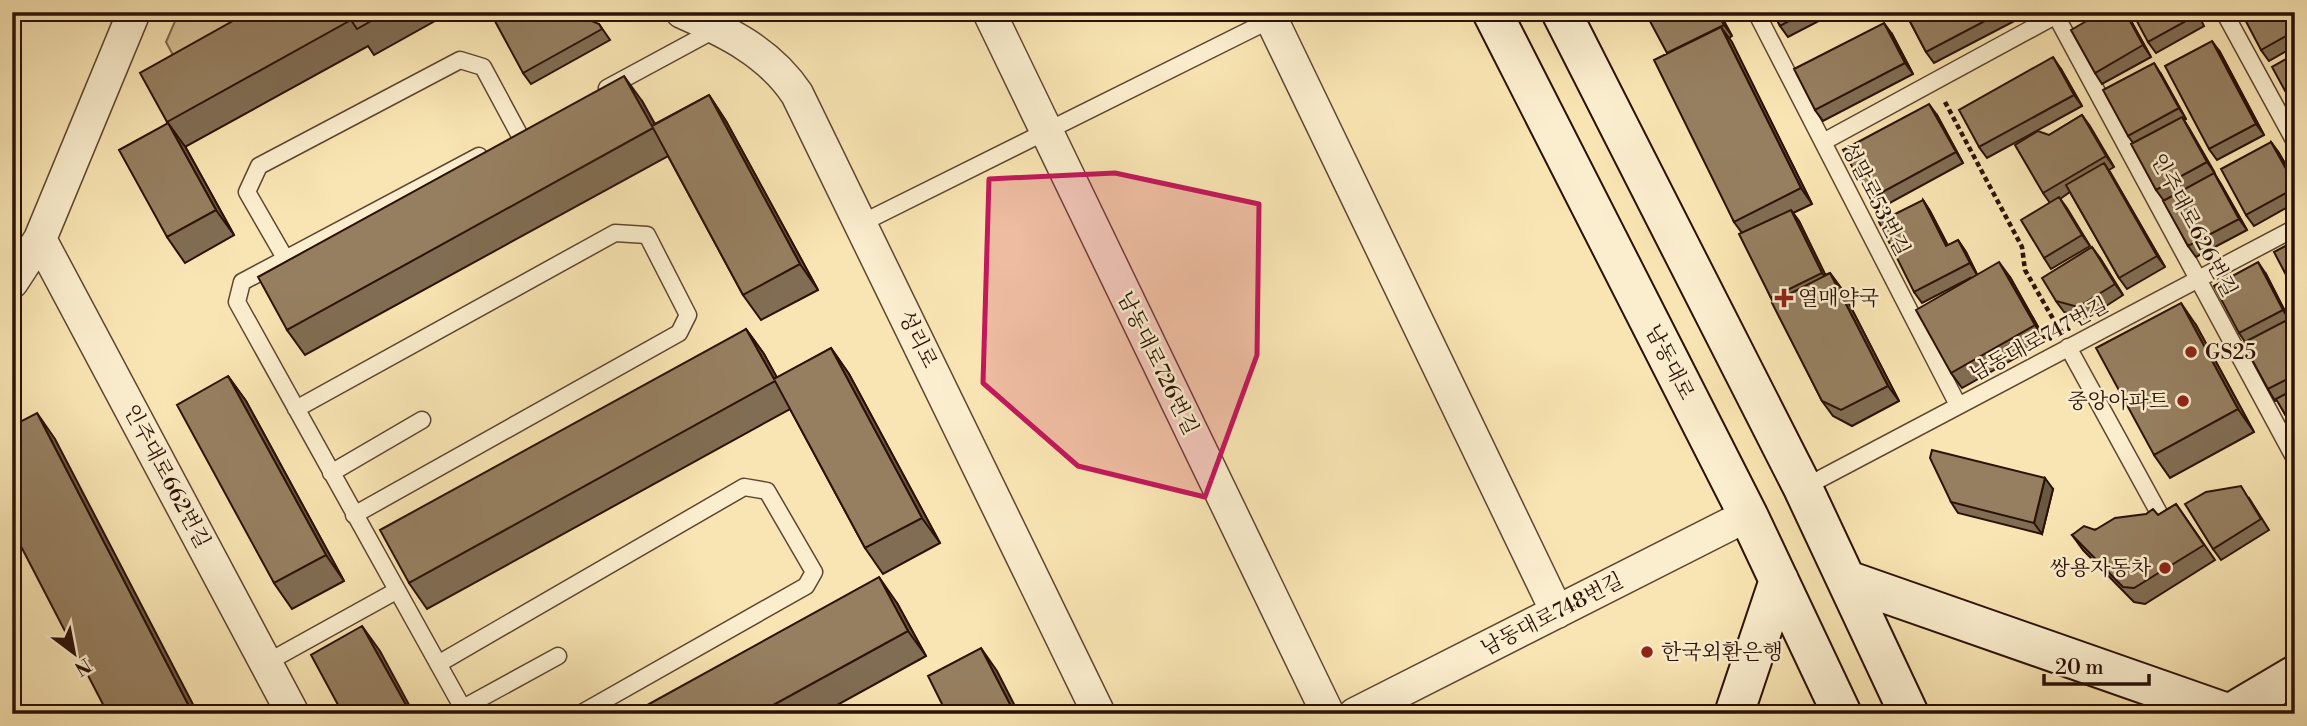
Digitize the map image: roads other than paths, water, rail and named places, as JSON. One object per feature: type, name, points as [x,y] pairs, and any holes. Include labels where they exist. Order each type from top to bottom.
[{"type":"main road","name":"남동대로","points":[[1492,12],[1748,515],[1842,714]]},
{"type":"main road","points":[[1561,12],[1803,488],[1909,714]]},
{"type":"main road","points":[[1734,714],[1779,580]]},
{"type":"main road","points":[[1847,580],[2230,714],[2295,675]]},
{"type":"street","points":[[12,282],[40,239],[134,12]]},
{"type":"street","name":"성리로","points":[[682,12],[733,35],[784,74],[803,105],[1099,714]]},
{"type":"street","name":"남동대로726번길","points":[[989,12],[1328,714]]},
{"type":"street","points":[[1270,16],[1557,612]]},
{"type":"street","name":"인주대로662번길","points":[[40,239],[293,714]]},
{"type":"street","name":"남동대로748번길","points":[[1355,714],[1748,515]]},
{"type":"lane","name":"성말로53번길","points":[[1756,12],[1958,405]]},
{"type":"lane","points":[[2224,12],[2295,142]]},
{"type":"lane","points":[[1823,142],[2057,13]]},
{"type":"lane","name":"인주대로626번길","points":[[2057,13],[2295,459]]},
{"type":"lane","points":[[862,223],[1270,16]]},
{"type":"lane","points":[[590,97],[718,29]]},
{"type":"lane","points":[[285,258],[247,192],[259,166],[460,61],[483,67],[513,138],[242,282],[237,302],[465,711],[558,656]]},
{"type":"lane","name":"남동대로747번길","points":[[1803,488],[2295,228]]},
{"type":"lane","points":[[296,409],[615,233],[647,234],[688,315],[679,333],[354,515]]},
{"type":"lane","points":[[2068,346],[2159,513]]},
{"type":"lane","points":[[331,473],[422,420]]},
{"type":"lane","points":[[438,664],[744,487],[767,491],[814,572],[806,586],[580,714]]},
{"type":"lane","points":[[266,663],[396,591]]},
{"type":"place","name":"열매약국","points":[[1784,298]]},
{"type":"place","name":"GS25","points":[[2191,352]]},
{"type":"place","name":"중앙아파트","points":[[2183,401]]},
{"type":"place","name":"쌍용자동차","points":[[2165,568]]},
{"type":"place","name":"한국외환은행","points":[[1647,652]]}]
